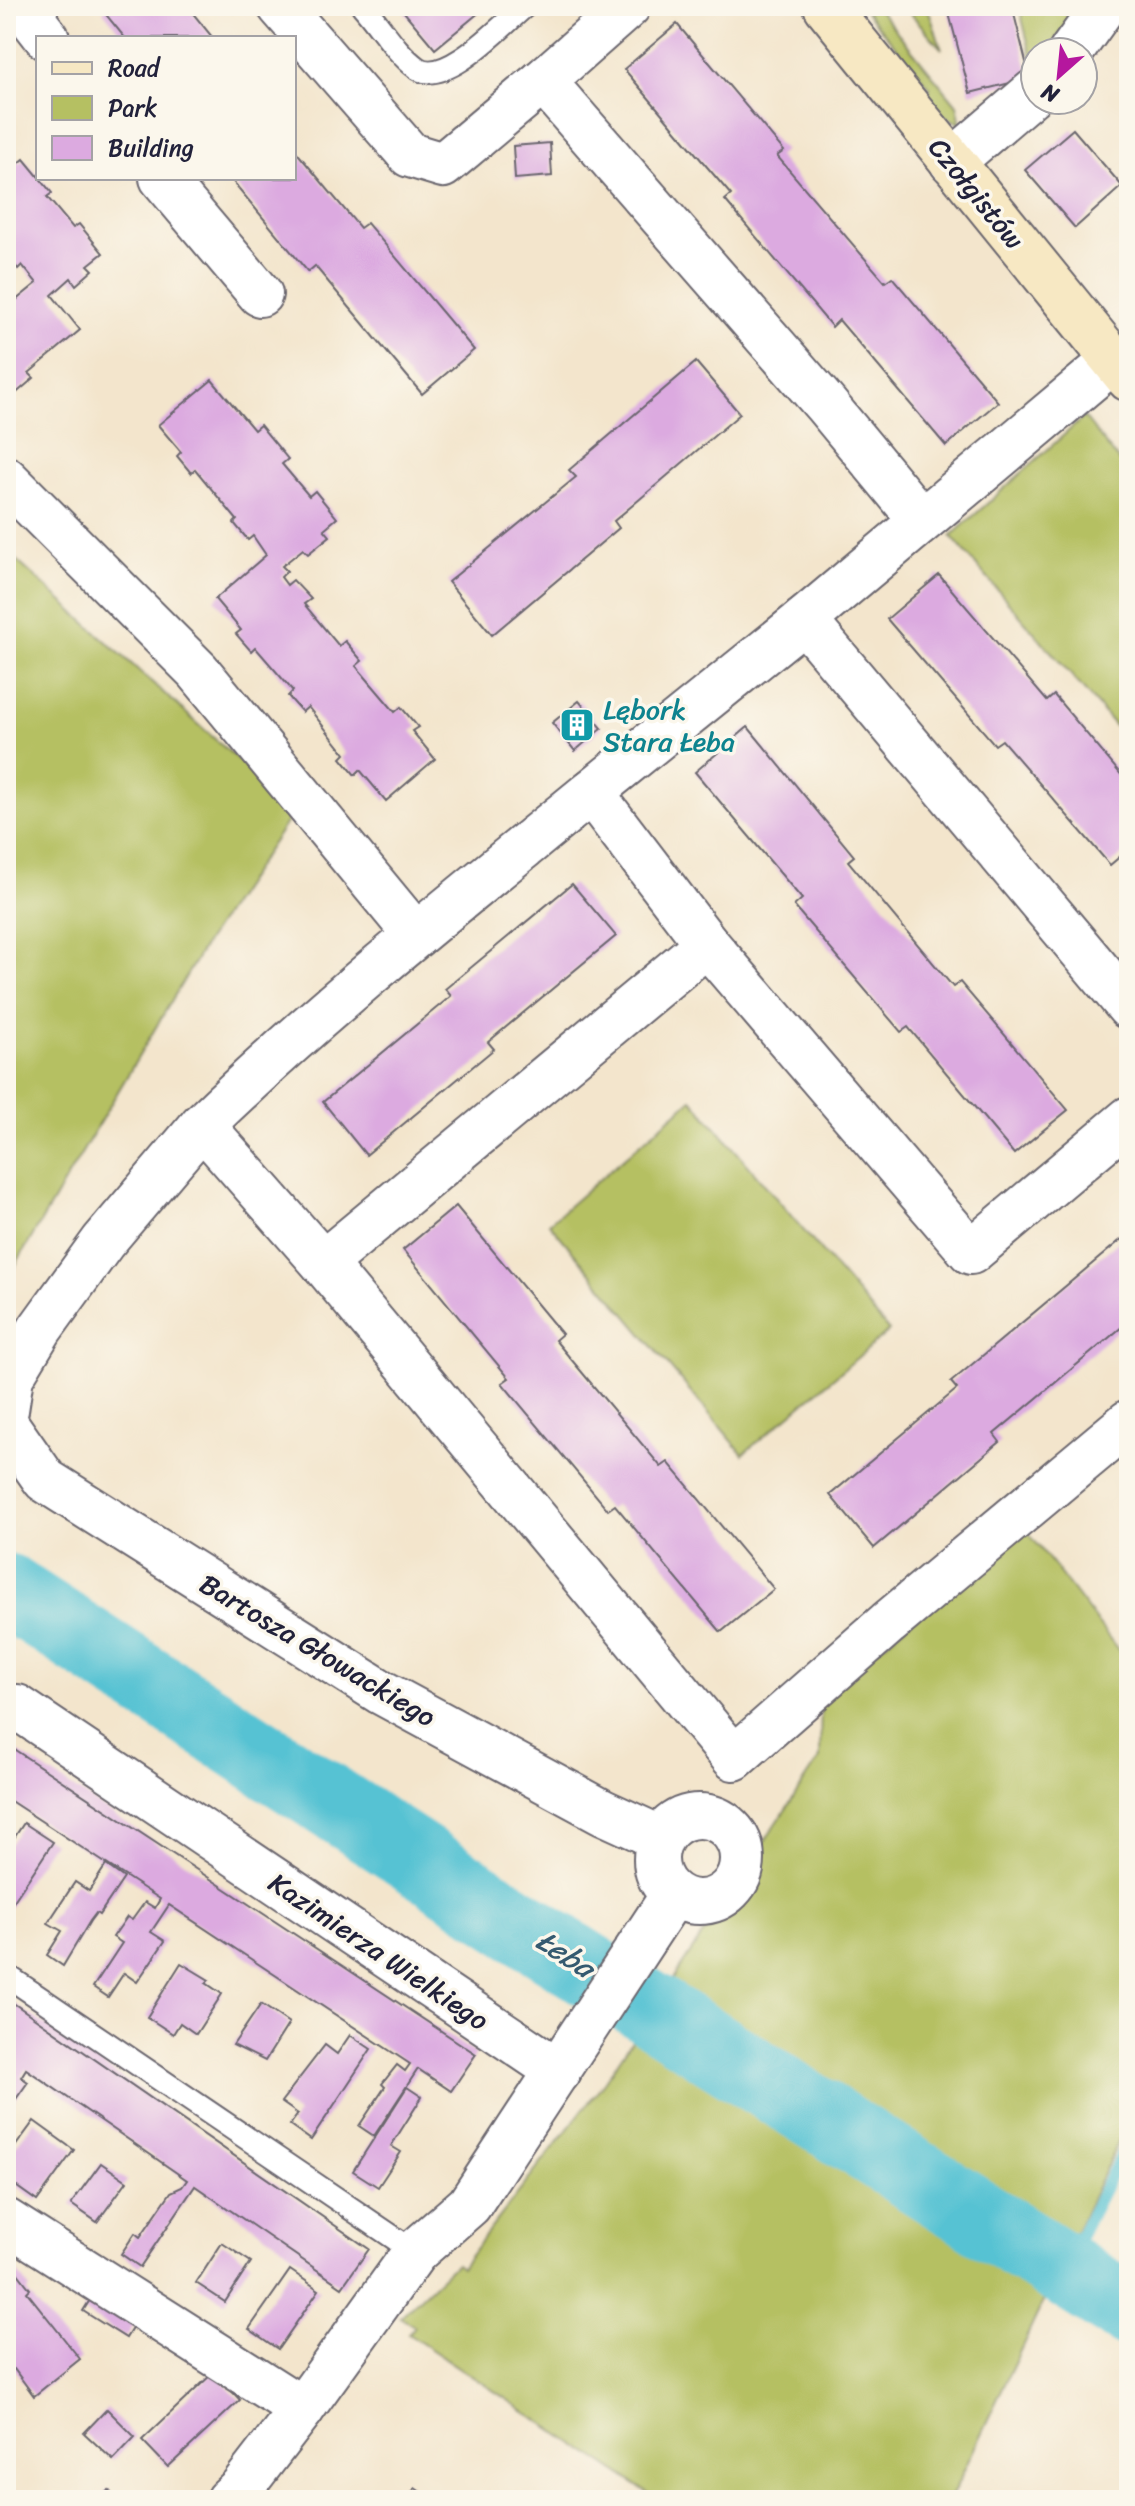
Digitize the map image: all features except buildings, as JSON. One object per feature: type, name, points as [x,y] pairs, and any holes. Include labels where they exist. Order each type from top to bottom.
[{"type":"street","points":[[36,6],[33,20],[45,36]]},
{"type":"street","points":[[280,6],[410,155],[443,165],[628,6]]},
{"type":"street","name":"Czołgistów","points":[[826,6],[1121,370]]},
{"type":"street","points":[[1082,36],[1104,6]]},
{"type":"street","points":[[543,81],[826,405],[921,520]]},
{"type":"street","points":[[952,162],[1019,105]]},
{"type":"street","points":[[164,180],[260,294]]},
{"type":"street","points":[[6,1410],[11,1377],[40,1329],[103,1242],[202,1125],[275,1054],[415,934],[804,620],[921,520],[1121,370]]},
{"type":"street","points":[[6,479],[198,671],[415,934]]},
{"type":"street","points":[[804,620],[1129,1007]]},
{"type":"street","points":[[591,792],[707,944],[971,1252],[1129,1119]]},
{"type":"street","points":[[323,1263],[707,944]]},
{"type":"street","points":[[202,1125],[323,1263],[734,1758],[888,1623],[1129,1422]]},
{"type":"street","name":"Bartosza Głowackiego","points":[[6,1424],[45,1480],[206,1582],[381,1692],[603,1812],[660,1838]]},
{"type":"street","name":"Kazimierza Wielkiego","points":[[6,1707],[17,1707],[558,2071]]},
{"type":"street","points":[[705,1816],[721,1822],[734,1834],[742,1849],[739,1875],[723,1896],[707,1903],[689,1903],[673,1895],[659,1879],[654,1858],[660,1838],[672,1824],[687,1817],[705,1816]]},
{"type":"street","points":[[228,2500],[242,2487],[302,2409],[415,2252],[469,2205],[673,1895]]},
{"type":"street","points":[[6,2221],[302,2409]]},
{"type":"lane","points":[[363,6],[410,62],[420,70],[434,73],[450,68],[525,6]]},
{"type":"lane","points":[[6,1975],[415,2252]]},
{"type":"green space","points":[[861,6],[876,6],[957,105],[961,124],[940,114],[928,97],[930,87]]},
{"type":"green space","points":[[904,6],[927,6],[942,49]]},
{"type":"green space","points":[[1019,6],[1082,6],[1059,36],[1026,36]]},
{"type":"green space","points":[[1084,417],[1129,474],[1129,742],[951,536]]},
{"type":"green space","points":[[6,551],[267,786],[288,820],[208,939],[6,1281]]},
{"type":"green space","points":[[692,1099],[889,1331],[743,1454],[549,1223]]},
{"type":"green space","points":[[1025,1528],[1129,1664],[1129,2119],[950,2500],[659,2500],[408,2334],[414,2326],[400,2317],[456,2263],[461,2267],[605,2081],[820,1758],[821,1696]]},
{"type":"waterway","name":"Łeba","points":[[6,1590],[547,1943],[1129,2311]]},
{"type":"waterway","points":[[1063,2270],[1129,2140]]},
{"type":"place","name":"Lębork Stara Łeba","points":[[577,725]]}]
